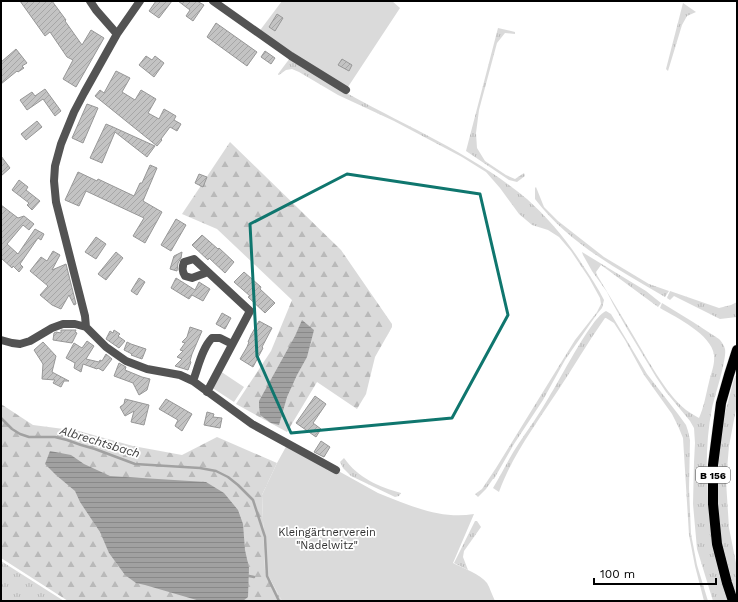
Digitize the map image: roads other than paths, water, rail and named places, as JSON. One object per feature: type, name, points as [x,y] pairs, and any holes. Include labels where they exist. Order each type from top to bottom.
[{"type":"main road","name":"B 156","points":[[733,601],[717,544],[713,504],[713,465],[721,403],[728,375],[737,350]]},
{"type":"street","points":[[90,1],[117,34]]},
{"type":"street","points":[[86,327],[85,316],[56,202],[54,181],[55,166],[60,144],[74,112],[117,34],[140,1]]},
{"type":"street","points":[[213,1],[284,51],[346,90]]},
{"type":"street","points":[[207,392],[250,311],[208,272]]},
{"type":"street","points":[[1,340],[20,344],[30,341],[52,328],[63,324],[75,324],[86,327],[106,347],[126,361],[147,370],[180,375],[193,381],[252,424],[336,470]]},
{"type":"street","points":[[193,381],[204,349],[212,338],[220,338],[232,344]]},
{"type":"waterway","name":"Albrechtsbach","points":[[1,418],[12,429],[29,437],[55,437],[67,440],[135,464],[200,468],[216,471],[228,477],[253,500],[265,537],[267,576],[279,601]]},
{"type":"waterway","points":[[249,576],[254,577]]},
{"type":"park label","name":"Kleingärtnerverein \"Nadelwitz\"","points":[[327,538]]}]
